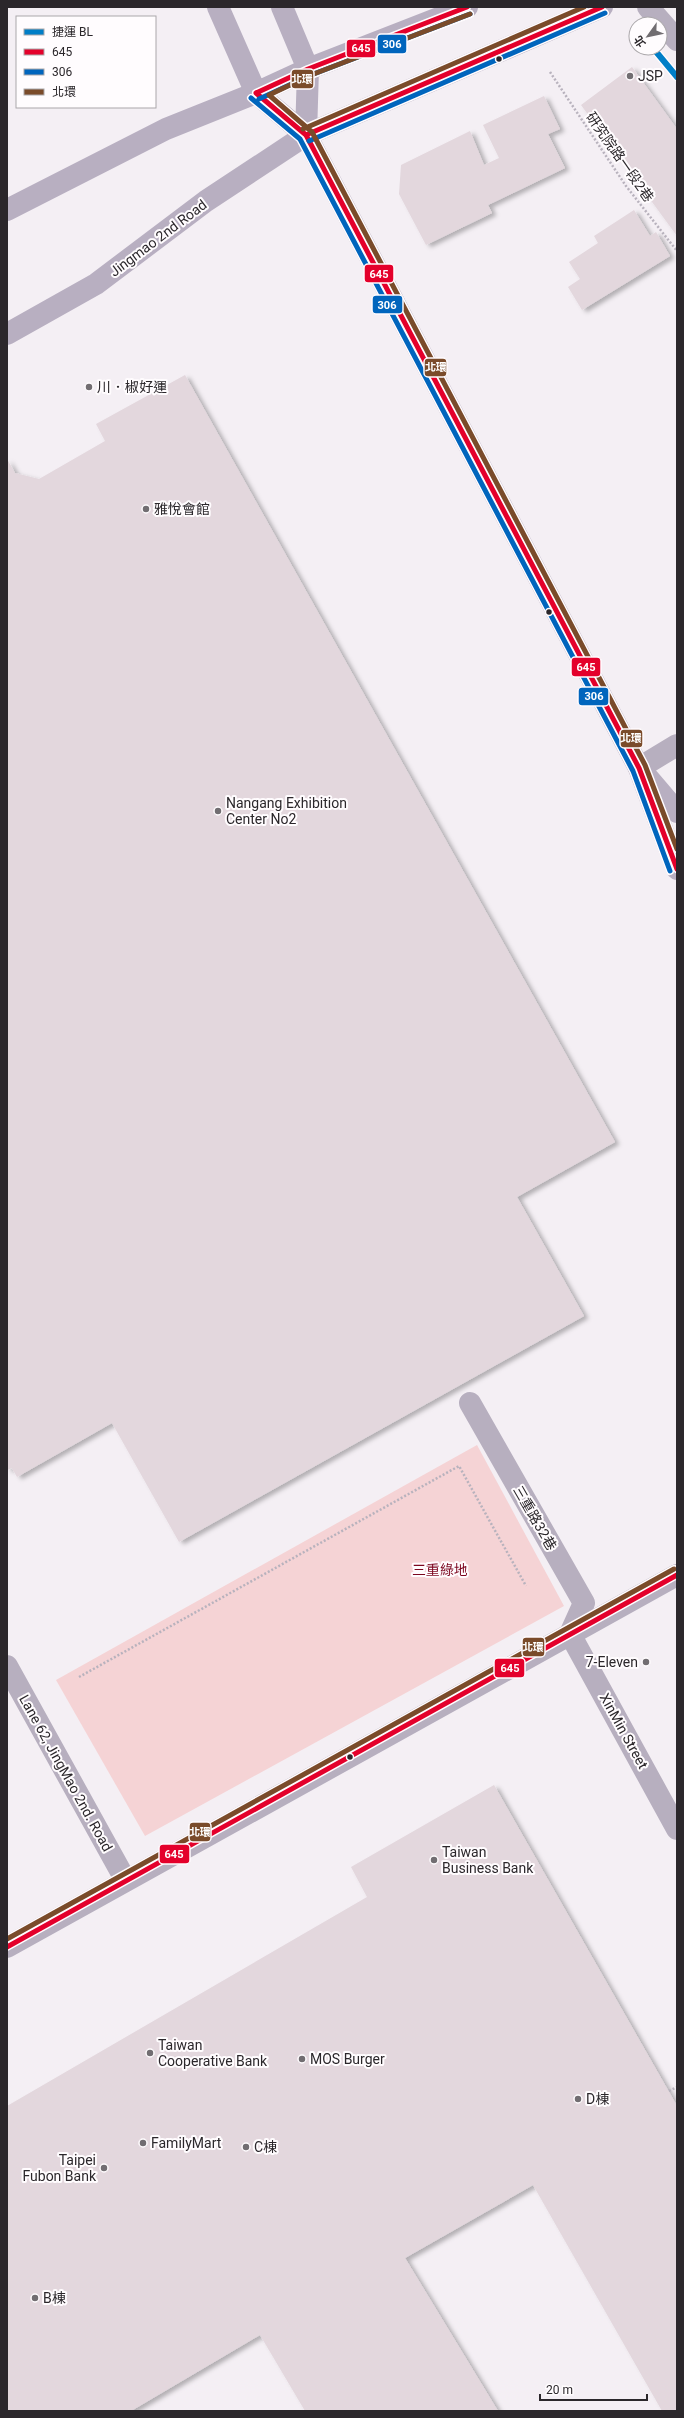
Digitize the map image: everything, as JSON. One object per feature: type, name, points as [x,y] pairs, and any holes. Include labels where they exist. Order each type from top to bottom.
[{"type":"main road","points":[[218,7],[256,93],[306,135],[640,768],[677,869]]},
{"type":"main road","points":[[282,7],[308,69],[306,135]]},
{"type":"main road","points":[[7,210],[166,129],[256,93],[308,69],[467,7]]},
{"type":"main road","name":"Jingmao 2nd Road","points":[[7,334],[96,284],[206,201],[306,135],[602,7]]},
{"type":"main road","points":[[640,768],[677,812]]},
{"type":"street","points":[[648,7],[677,40]]},
{"type":"street","points":[[640,768],[677,746]]},
{"type":"street","name":"三重路32巷","points":[[470,1403],[584,1603],[570,1634]]},
{"type":"street","points":[[7,1947],[677,1575]]},
{"type":"street","name":"XinMin Street","points":[[570,1634],[677,1829]]},
{"type":"street","name":"Lane 62, JingMao 2nd. Road","points":[[7,1666],[126,1881]]},
{"type":"path","name":"研究院路一段2巷","points":[[550,72],[626,186],[677,251]]},
{"type":"path","points":[[79,1677],[459,1466],[526,1586]]},
{"type":"path","points":[[668,2091],[677,2087]]},
{"type":"green space","name":"三重綠地","points":[[477,1445],[564,1606],[145,1836],[56,1680]]},
{"type":"building","points":[[632,67],[677,129],[677,236],[581,105]]},
{"type":"building","points":[[544,96],[560,129],[548,134],[565,168],[488,205],[492,213],[426,245],[399,194],[401,165],[470,131],[484,165],[499,158],[483,125]]},
{"type":"building","points":[[634,210],[650,236],[656,232],[670,256],[582,310],[568,287],[580,279],[569,262],[598,243],[594,236]]},
{"type":"building","name":"Nangang Exhibition Center No2","points":[[185,375],[615,1142],[517,1197],[584,1316],[179,1542],[112,1423],[17,1477],[12,1468],[7,1470],[7,459],[15,473],[39,479],[105,441],[96,424]]},
{"type":"building","points":[[494,1785],[677,2106],[677,2411],[662,2411],[533,2185],[405,2258],[498,2411],[305,2411],[260,2335],[131,2411],[7,2411],[7,2106],[367,1897],[351,1867]]},
{"type":"metro line","name":"BL","points":[[660,56],[677,77]]},
{"type":"transit line","name":"645","points":[[256,93],[308,69],[467,7]]},
{"type":"transit line","name":"北環","points":[[303,129],[584,7]]},
{"type":"transit line","name":"645","points":[[306,135],[602,7]]},
{"type":"transit line","name":"306","points":[[309,141],[605,13]]},
{"type":"transit line","name":"306","points":[[259,99],[311,75],[470,14]]},
{"type":"transit line","name":"北環","points":[[470,14],[311,75],[269,95],[312,132],[645,765],[677,849]]},
{"type":"transit line","name":"645","points":[[256,93],[306,135],[639,768],[677,869]]},
{"type":"transit line","name":"306","points":[[251,98],[300,139],[633,771],[670,871]]},
{"type":"transit line","name":"北環","points":[[7,1939],[674,1569]]},
{"type":"transit line","name":"645","points":[[7,1947],[677,1575]]},
{"type":"place","name":"JSP","points":[[630,76]]},
{"type":"place","name":"川．椒好運","points":[[89,387]]},
{"type":"place","name":"雅悅會館","points":[[146,509]]},
{"type":"place","name":"Nangang Exhibition Center No2","points":[[218,811]]},
{"type":"place","name":"7-Eleven","points":[[646,1662]]},
{"type":"place","name":"Taiwan Business Bank","points":[[434,1860]]},
{"type":"place","name":"Taiwan Cooperative Bank","points":[[150,2053]]},
{"type":"place","name":"MOS Burger","points":[[302,2059]]},
{"type":"place","name":"D棟","points":[[578,2099]]},
{"type":"place","name":"FamilyMart","points":[[143,2143]]},
{"type":"place","name":"C棟","points":[[246,2147]]},
{"type":"place","name":"Taipei Fubon Bank","points":[[104,2168]]},
{"type":"place","name":"B棟","points":[[35,2298]]}]
